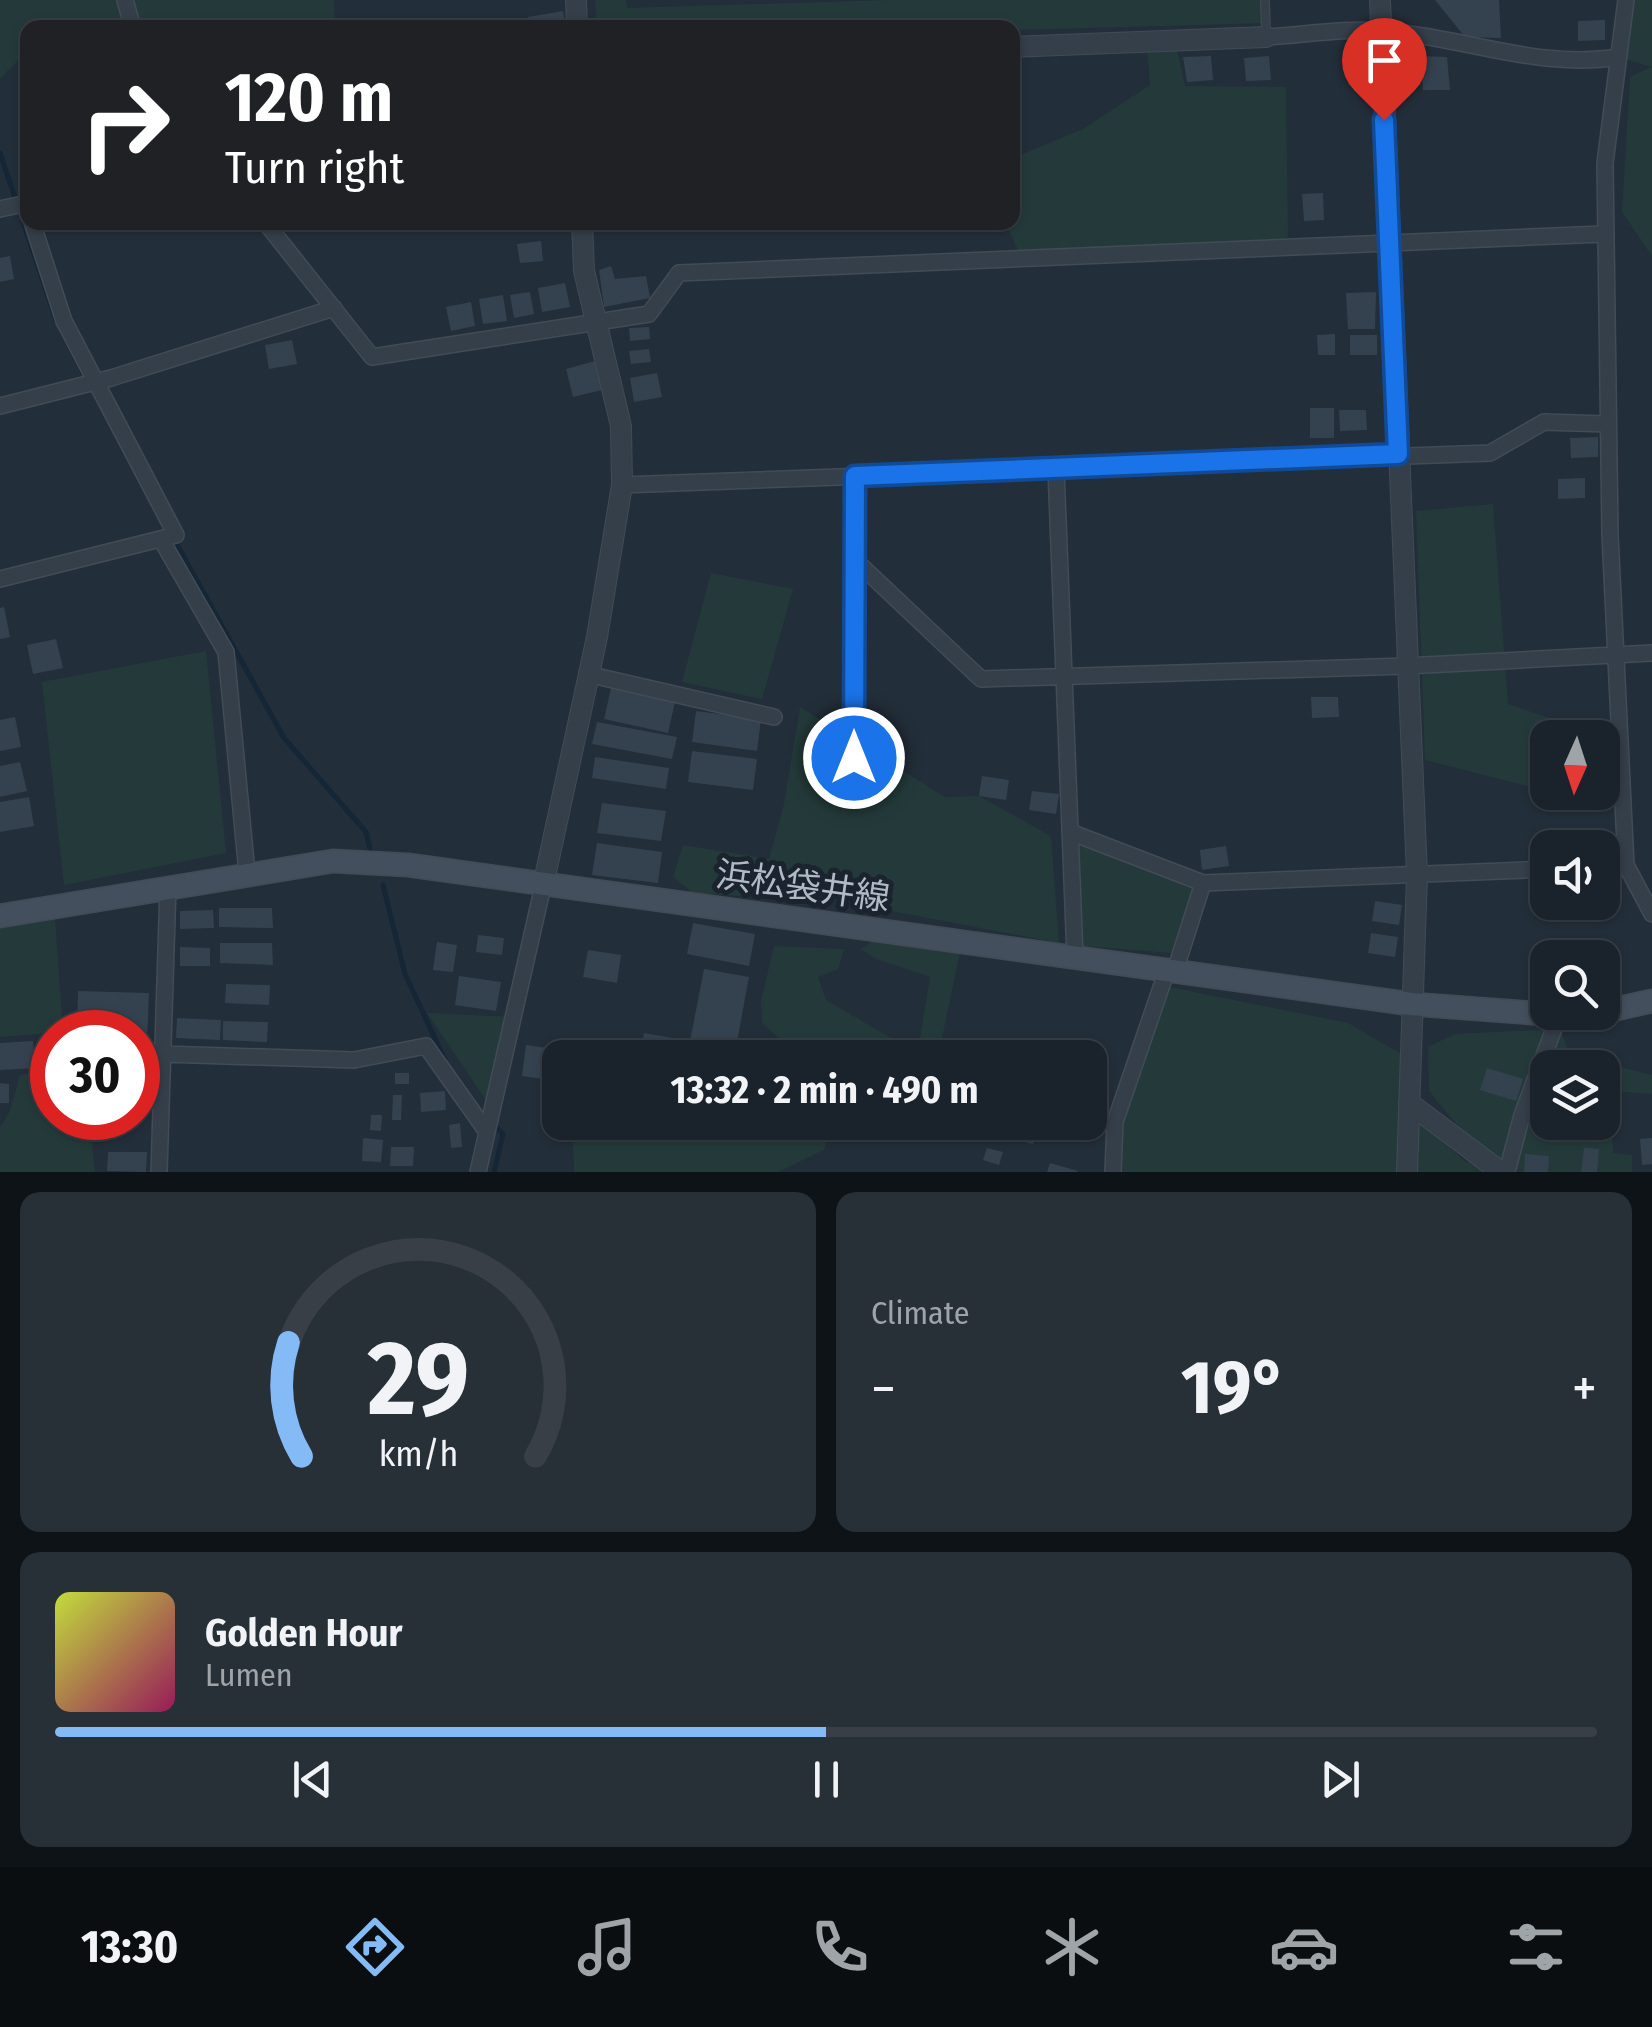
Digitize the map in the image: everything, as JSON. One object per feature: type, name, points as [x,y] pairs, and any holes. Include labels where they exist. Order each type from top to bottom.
[{"type":"main road","name":"浜松袋井線","points":[[0,916],[333,861],[408,865],[1411,1004],[1530,1013]]},
{"type":"main road","name":"浜松袋井線","points":[[1620,1007],[1652,1000]]},
{"type":"street","points":[[1380,0],[1417,874],[1407,1172]]},
{"type":"street","points":[[1626,0],[1605,163],[1607,424],[1626,866],[1652,914]]},
{"type":"street","points":[[1020,47],[1381,30],[1484,51],[1596,60],[1618,57]]},
{"type":"street","points":[[35,230],[64,321],[167,539],[226,652],[247,873]]},
{"type":"street","points":[[271,230],[372,357],[649,314],[679,273],[1603,234]]},
{"type":"street","points":[[478,1172],[543,886],[622,485],[621,426],[584,271],[582,230]]},
{"type":"street","points":[[0,406],[96,382],[334,308]]},
{"type":"street","points":[[622,485],[1490,453],[1544,422],[1607,424]]},
{"type":"street","points":[[1056,469],[1075,958]]},
{"type":"street","points":[[854,758],[855,476]]},
{"type":"street","points":[[0,579],[167,539]]},
{"type":"street","points":[[855,560],[981,679],[1406,666],[1652,653]]},
{"type":"street","points":[[587,674],[774,716]]},
{"type":"street","points":[[1070,832],[1203,883],[1530,870]]},
{"type":"street","points":[[1620,866],[1626,866]]},
{"type":"street","points":[[1113,1172],[1115,1122],[1203,883]]},
{"type":"street","points":[[159,1172],[168,887]]},
{"type":"street","points":[[1409,1102],[1504,1172],[1553,1030]]},
{"type":"street","points":[[163,1054],[354,1060],[426,1046],[487,1132]]},
{"type":"lane","points":[[1265,0],[1266,37]]},
{"type":"green space","points":[[0,0],[334,0],[335,20],[137,20],[128,3],[132,20],[20,20],[20,58],[0,79]]},
{"type":"green space","points":[[595,0],[626,0],[627,8],[890,0],[1267,0],[1268,23],[1020,30],[1020,20],[596,20]]},
{"type":"green space","points":[[1627,0],[1652,0],[1652,256],[1622,212],[1630,77],[1651,67],[1618,57]]},
{"type":"green space","points":[[1147,50],[1177,50],[1185,86],[1286,87],[1288,236],[1278,248],[1115,246],[1020,254],[1008,230],[1020,230],[1020,155],[1083,129],[1150,85]]},
{"type":"green space","points":[[1493,504],[1508,704],[1555,720],[1530,720],[1530,787],[1425,760],[1416,511]]},
{"type":"green space","points":[[711,573],[793,589],[762,699],[682,682]]},
{"type":"green space","points":[[206,651],[226,853],[64,885],[42,682]]},
{"type":"green space","points":[[800,707],[945,797],[979,796],[1051,836],[1059,943],[798,893],[809,880],[779,898],[693,893],[673,877],[683,845],[769,859],[784,804]]},
{"type":"green space","points":[[1071,842],[1203,883],[1171,953],[1074,945]]},
{"type":"green space","points":[[55,918],[61,1010],[30,1010],[30,1035],[0,1037],[0,927]]},
{"type":"green space","points":[[874,940],[960,952],[942,1040],[918,1040],[930,977],[876,959],[861,949]]},
{"type":"green space","points":[[774,946],[844,949],[838,969],[818,977],[826,1000],[895,1040],[780,1040],[762,1023],[761,1001]]},
{"type":"green space","points":[[1170,987],[1348,1023],[1413,1061],[1424,1126],[1467,1163],[1477,1155],[1495,1172],[1117,1172],[1120,1116]]},
{"type":"green space","points":[[427,1013],[513,1017],[492,1109]]},
{"type":"green space","points":[[1560,1030],[1568,1050],[1530,1050],[1530,1140],[1612,1140],[1613,1153],[1632,1155],[1632,1172],[1519,1172],[1462,1131],[1429,1091],[1428,1047],[1455,1034]]},
{"type":"green space","points":[[1620,1067],[1652,1075],[1652,1094],[1620,1092]]},
{"type":"green space","points":[[30,1073],[30,1140],[91,1140],[95,1172],[0,1172],[0,1127],[10,1111],[20,1075]]},
{"type":"green space","points":[[573,1140],[828,1140],[824,1150],[778,1172],[574,1172]]},
{"type":"building","points":[[1435,0],[1499,0],[1501,38],[1465,37]]},
{"type":"building","points":[[563,11],[565,20],[529,20],[528,17]]},
{"type":"building","points":[[1605,20],[1605,40],[1578,41],[1578,21]]},
{"type":"building","points":[[1211,56],[1213,80],[1187,82],[1183,57]]},
{"type":"building","points":[[1269,56],[1271,80],[1246,81],[1244,58]]},
{"type":"building","points":[[1421,56],[1447,57],[1450,90],[1423,90]]},
{"type":"building","points":[[1323,193],[1324,220],[1304,221],[1302,194]]},
{"type":"building","points":[[541,241],[543,261],[520,263],[517,244]]},
{"type":"building","points":[[10,256],[14,279],[0,282],[0,258]]},
{"type":"building","points":[[611,266],[615,279],[646,276],[650,298],[604,307],[599,270]]},
{"type":"building","points":[[565,283],[570,307],[542,312],[538,288]]},
{"type":"building","points":[[530,292],[534,314],[514,318],[510,295]]},
{"type":"building","points":[[1376,292],[1375,329],[1348,329],[1346,293]]},
{"type":"building","points":[[503,295],[507,321],[483,324],[479,299]]},
{"type":"building","points":[[471,302],[475,326],[451,331],[446,307]]},
{"type":"building","points":[[649,327],[650,339],[630,341],[629,328]]},
{"type":"building","points":[[1335,334],[1335,355],[1318,355],[1317,335]]},
{"type":"building","points":[[1350,335],[1377,335],[1377,355],[1350,355]]},
{"type":"building","points":[[292,340],[297,364],[269,369],[265,345]]},
{"type":"building","points":[[649,349],[651,362],[631,364],[629,351]]},
{"type":"building","points":[[595,361],[602,390],[573,397],[566,369]]},
{"type":"building","points":[[657,373],[662,397],[634,402],[630,378]]},
{"type":"building","points":[[1310,408],[1334,408],[1334,438],[1310,438]]},
{"type":"building","points":[[1339,410],[1366,410],[1367,430],[1340,431]]},
{"type":"building","points":[[1598,437],[1598,457],[1571,458],[1570,438]]},
{"type":"building","points":[[1585,478],[1585,498],[1558,499],[1558,479]]},
{"type":"building","points":[[4,607],[10,637],[0,639],[0,608]]},
{"type":"building","points":[[56,639],[63,668],[33,674],[27,645]]},
{"type":"building","points":[[611,688],[675,702],[668,733],[604,719]]},
{"type":"building","points":[[1311,697],[1338,697],[1339,717],[1312,718]]},
{"type":"building","points":[[696,711],[761,719],[757,751],[692,742]]},
{"type":"building","points":[[15,717],[21,747],[0,751],[0,720]]},
{"type":"building","points":[[597,722],[677,737],[672,759],[592,744]]},
{"type":"building","points":[[692,751],[757,759],[753,790],[688,782]]},
{"type":"building","points":[[595,757],[669,768],[666,789],[592,778]]},
{"type":"building","points":[[20,762],[27,791],[0,797],[0,766]]},
{"type":"building","points":[[982,776],[1009,780],[1006,800],[979,796]]},
{"type":"building","points":[[1032,791],[1059,794],[1056,814],[1029,810]]},
{"type":"building","points":[[29,797],[34,826],[0,832],[0,802]]},
{"type":"building","points":[[602,803],[666,811],[661,841],[597,833]]},
{"type":"building","points":[[597,843],[662,852],[658,883],[592,875]]},
{"type":"building","points":[[1226,846],[1229,866],[1202,870],[1200,850]]},
{"type":"building","points":[[1375,901],[1402,905],[1399,925],[1372,921]]},
{"type":"building","points":[[219,908],[272,908],[273,928],[219,927]]},
{"type":"building","points":[[213,910],[214,928],[180,929],[180,911]]},
{"type":"building","points":[[693,923],[755,934],[749,966],[687,954]]},
{"type":"building","points":[[1371,933],[1398,937],[1395,957],[1368,953]]},
{"type":"building","points":[[478,935],[504,938],[502,955],[476,952]]},
{"type":"building","points":[[437,942],[457,945],[453,972],[433,970]]},
{"type":"building","points":[[220,943],[272,943],[273,965],[220,963]]},
{"type":"building","points":[[180,947],[210,948],[210,966],[180,966]]},
{"type":"building","points":[[588,950],[621,955],[617,983],[583,977]]},
{"type":"building","points":[[704,969],[749,977],[737,1040],[690,1040]]},
{"type":"building","points":[[459,976],[501,982],[496,1011],[455,1005]]},
{"type":"building","points":[[226,984],[270,985],[269,1005],[225,1003]]},
{"type":"building","points":[[78,991],[149,993],[148,1010],[78,1010]]},
{"type":"building","points":[[177,1018],[221,1020],[220,1040],[176,1038]]},
{"type":"building","points":[[223,1021],[268,1022],[267,1042],[223,1040]]},
{"type":"building","points":[[644,1033],[684,1040],[643,1040]]},
{"type":"building","points":[[30,1041],[30,1068],[0,1070],[0,1043]]},
{"type":"building","points":[[526,1045],[542,1047],[542,1079],[522,1076]]},
{"type":"building","points":[[1487,1068],[1523,1079],[1516,1101],[1480,1090]]},
{"type":"building","points":[[395,1073],[409,1073],[409,1084],[395,1084]]},
{"type":"building","points":[[0,1083],[9,1084],[9,1103],[0,1103]]},
{"type":"building","points":[[445,1091],[446,1110],[421,1112],[420,1093]]},
{"type":"building","points":[[393,1095],[402,1095],[401,1120],[392,1120]]},
{"type":"building","points":[[371,1115],[382,1115],[381,1131],[370,1130]]},
{"type":"building","points":[[460,1123],[462,1147],[451,1148],[449,1125]]},
{"type":"building","points":[[363,1138],[383,1140],[381,1162],[362,1161]]},
{"type":"building","points":[[1652,1138],[1652,1164],[1642,1165],[1640,1139]]},
{"type":"building","points":[[391,1147],[414,1147],[413,1166],[390,1166]]},
{"type":"building","points":[[987,1148],[1003,1152],[999,1165],[983,1160]]},
{"type":"building","points":[[1584,1148],[1599,1149],[1597,1172],[1581,1172]]},
{"type":"building","points":[[108,1152],[147,1152],[146,1172],[107,1171]]},
{"type":"building","points":[[1525,1154],[1549,1156],[1548,1172],[1524,1172]]},
{"type":"building","points":[[1050,1163],[1078,1171],[1078,1172],[1047,1172]]},
{"type":"waterway","points":[[0,153],[20,213]]},
{"type":"waterway","points":[[26,230],[56,320]]},
{"type":"waterway","points":[[61,330],[88,382]]},
{"type":"waterway","points":[[175,541],[284,738],[366,832],[370,849]]},
{"type":"waterway","points":[[383,885],[405,974],[445,1060]]},
{"type":"waterway","points":[[494,1125],[503,1134],[494,1172]]},
{"type":"route","points":[[854,758],[855,476],[1398,454],[1384,120]]}]
